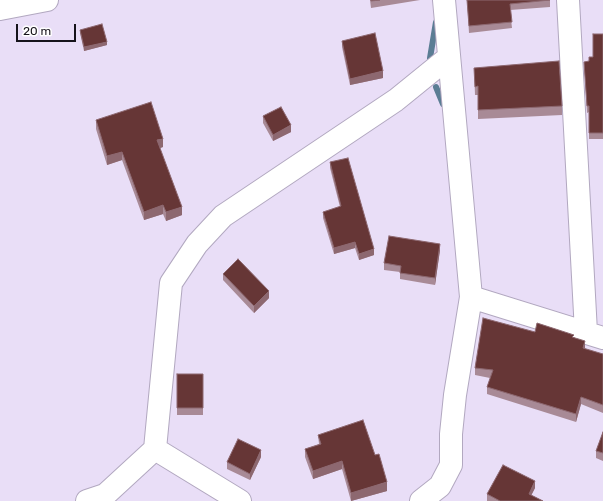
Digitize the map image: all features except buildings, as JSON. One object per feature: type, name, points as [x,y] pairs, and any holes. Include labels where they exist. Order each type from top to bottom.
[{"type":"street","points":[[0,9],[47,0]]},
{"type":"street","points":[[421,501],[440,486],[451,465],[455,395],[471,297],[444,0]]},
{"type":"street","points":[[471,297],[594,335],[568,0]]},
{"type":"street","points":[[87,501],[105,495],[155,449],[171,283],[197,244],[223,216],[396,100],[449,57]]},
{"type":"street","points":[[155,449],[240,501]]},
{"type":"waterway","points":[[430,58],[436,22]]},
{"type":"waterway","points":[[436,87],[443,104]]}]
